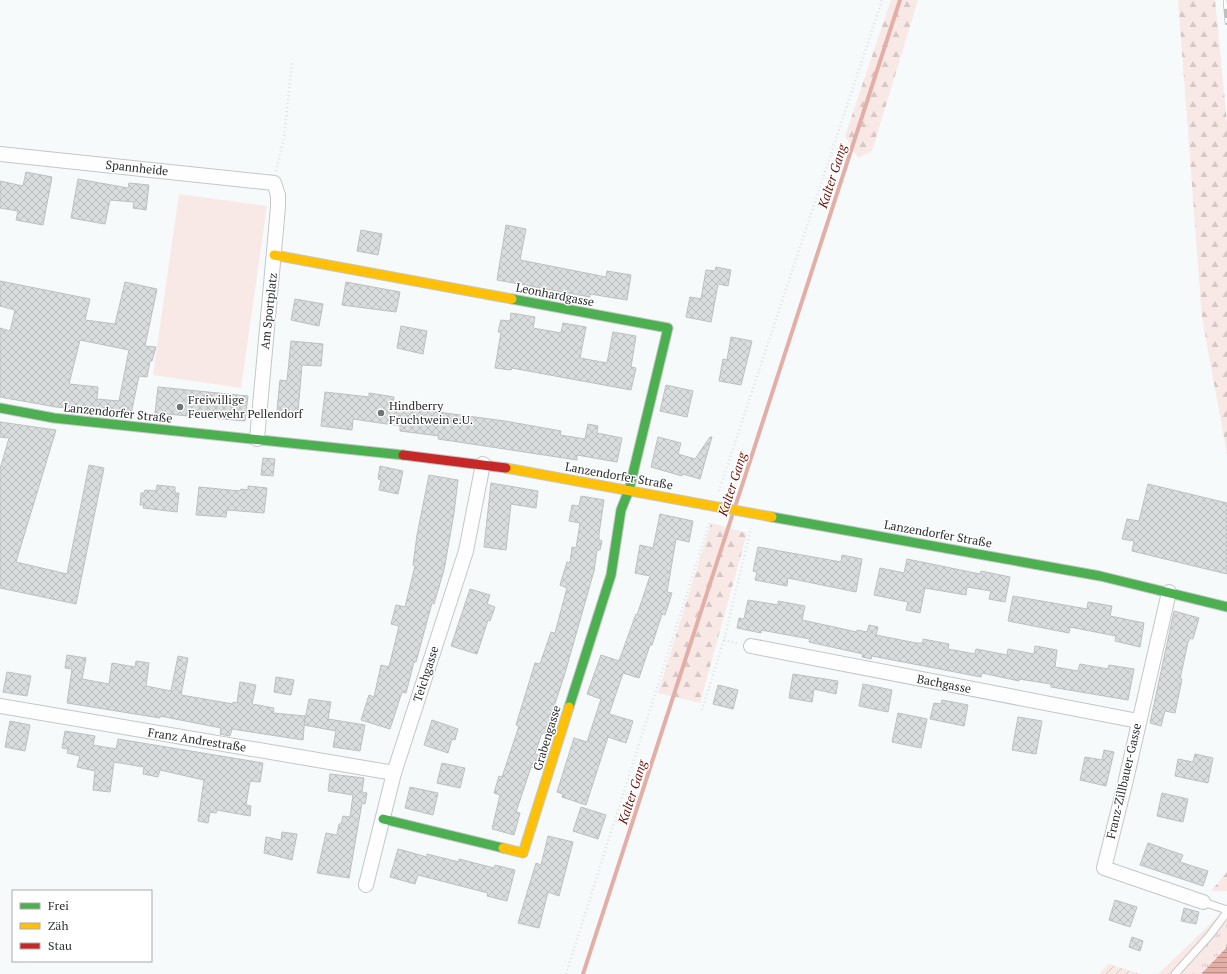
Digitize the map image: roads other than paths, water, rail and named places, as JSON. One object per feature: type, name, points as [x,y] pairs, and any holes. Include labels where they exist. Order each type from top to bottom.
[{"type":"street","name":"Spannheide","points":[[0,154],[274,183]]},
{"type":"street","name":"Am Sportplatz","points":[[256,439],[278,207],[278,195],[274,183]]},
{"type":"street","name":"Leonhardgasse","points":[[274,255],[668,328],[629,490]]},
{"type":"street","name":"Lanzendorfer Straße","points":[[0,408],[54,418],[323,445],[483,464],[1100,576],[1227,607]]},
{"type":"street","name":"Teichgasse","points":[[366,885],[394,773],[466,551],[483,464]]},
{"type":"street","name":"Grabengasse","points":[[383,819],[523,853],[611,575],[621,510],[629,490]]},
{"type":"street","name":"Franz-Zillbauer-Gasse","points":[[1169,592],[1104,868],[1203,902]]},
{"type":"street","name":"Bachgasse","points":[[750,646],[1138,721]]},
{"type":"street","name":"Franz Andrestraße","points":[[0,706],[394,773]]},
{"type":"lane","points":[[1175,974],[1210,936],[1227,911],[1203,902]]},
{"type":"waterway","name":"Kalter Gang","points":[[736,504],[900,0]]},
{"type":"waterway","name":"Kalter Gang","points":[[583,974],[732,516]]},
{"type":"railway","points":[[1225,0],[1227,23]]},
{"type":"place","name":"Freiwillige Feuerwehr Pellendorf","points":[[180,407]]},
{"type":"place","name":"Hindberry Fruchtwein e.U.","points":[[381,413]]}]
